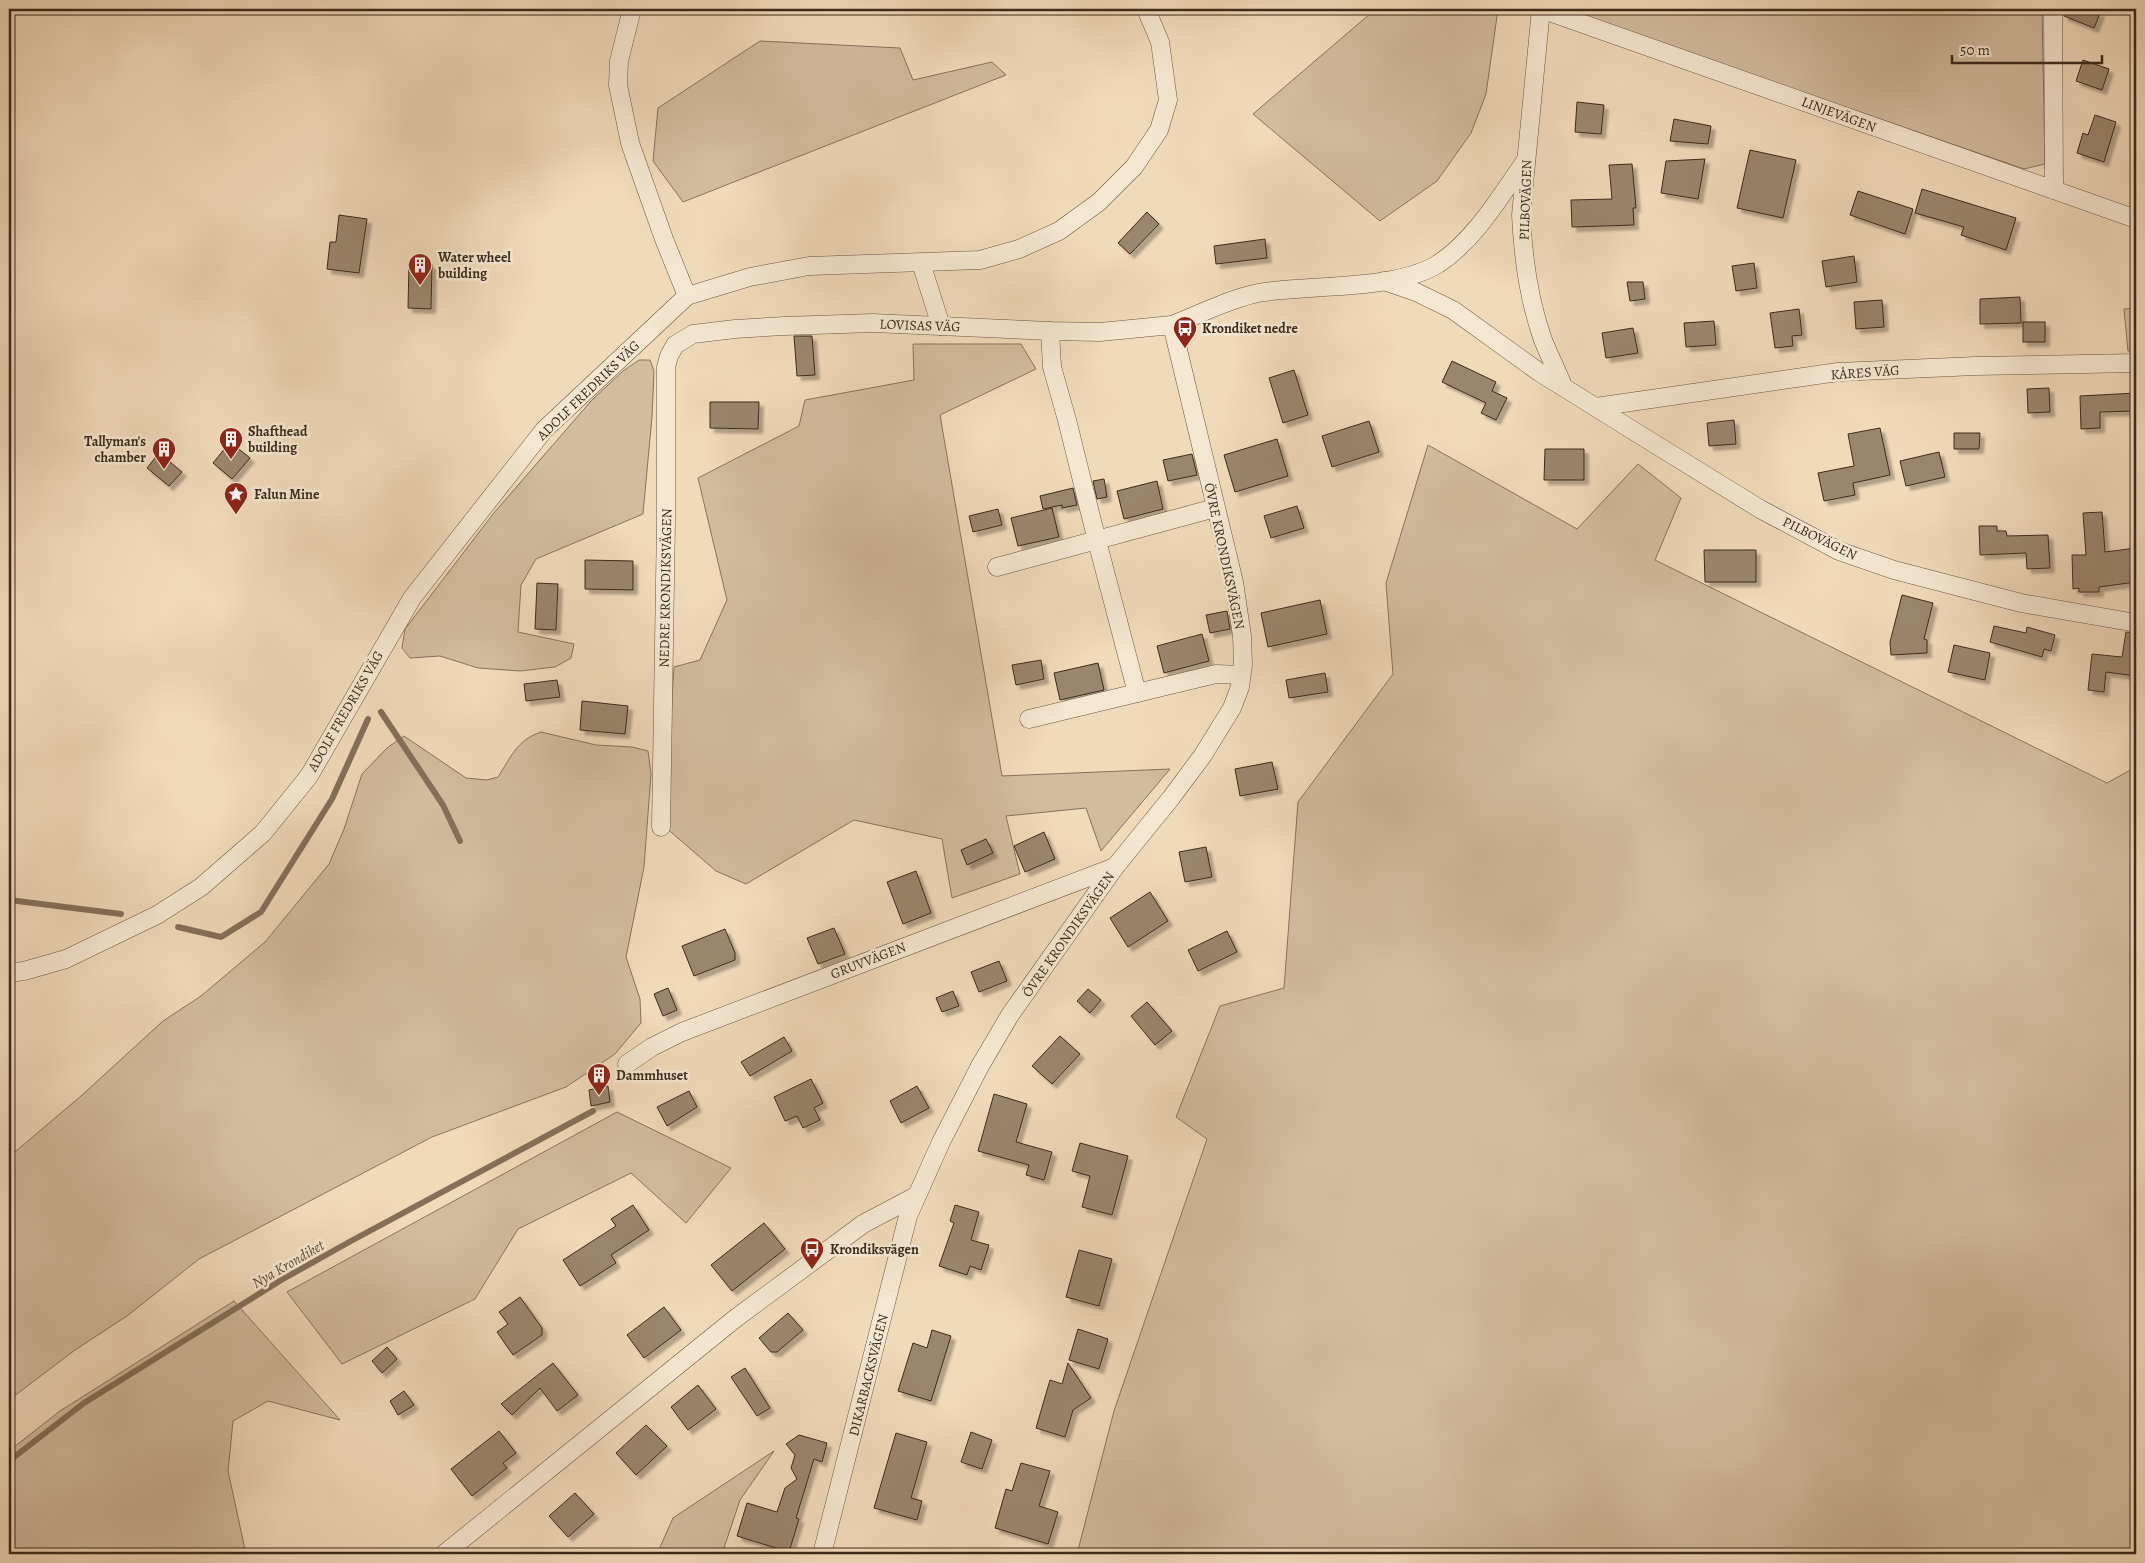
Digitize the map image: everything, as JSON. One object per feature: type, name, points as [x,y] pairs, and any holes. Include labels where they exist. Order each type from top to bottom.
[{"type":"street","points":[[632,9],[619,61],[618,85],[630,142],[664,239],[687,296]]},
{"type":"street","name":"ADOLF FREDRIKS VÄG","points":[[9,973],[24,971],[66,959],[158,915],[201,887],[263,833],[309,776],[412,598],[544,430],[687,296],[750,277],[809,266],[980,260],[1019,249],[1067,225],[1098,202],[1134,167],[1159,130],[1168,100],[1160,42],[1146,9]]},
{"type":"street","name":"LINJEVÄGEN","points":[[1541,9],[2136,219]]},
{"type":"street","name":"PILBOVÄGEN","points":[[1541,9],[1521,215],[1523,248],[1532,299],[1543,339],[1563,386]]},
{"type":"street","points":[[2053,9],[2054,190]]},
{"type":"street","points":[[1172,325],[1254,294],[1383,281],[1415,274],[1451,254],[1486,216],[1526,160]]},
{"type":"street","points":[[921,263],[940,326]]},
{"type":"street","name":"PILBOVÄGEN","points":[[1383,281],[1416,292],[1453,310],[1540,372],[1596,407],[1760,508],[1840,551],[1894,570],[2013,601],[2136,623]]},
{"type":"street","name":"LOVISAS VÄG","points":[[672,349],[675,344],[693,334],[784,326],[873,323],[1100,332],[1172,325]]},
{"type":"street","name":"ÖVRE KRONDIKSVÄGEN","points":[[916,1196],[961,1101],[1010,1015],[1115,867],[1171,798],[1220,729],[1232,708],[1240,687],[1243,665],[1239,611],[1172,325]]},
{"type":"street","points":[[1050,331],[1052,367],[1070,428],[1096,541],[1137,693]]},
{"type":"street","name":"NEDRE KRONDIKSVÄGEN","points":[[662,827],[666,367],[672,349]]},
{"type":"street","name":"KÅRES VÄG","points":[[1596,407],[1838,372],[1975,366],[2136,363]]},
{"type":"street","points":[[997,567],[1215,508]]},
{"type":"street","points":[[1029,719],[1216,674],[1241,675]]},
{"type":"street","name":"GRUVVÄGEN","points":[[627,1064],[652,1047],[682,1032],[1115,867]]},
{"type":"street","points":[[444,1554],[736,1318],[863,1224],[916,1196]]},
{"type":"street","name":"DIKARBACKSVÄGEN","points":[[822,1554],[898,1252],[916,1196]]},
{"type":"shaded area","points":[[1370,9],[1498,9],[1486,94],[1471,133],[1437,181],[1380,221],[1253,114],[1371,13]]},
{"type":"shaded area","points":[[1573,9],[2042,9],[2045,164],[2024,169],[1586,17]]},
{"type":"shaded area","points":[[760,41],[900,48],[913,80],[992,62],[1006,75],[683,202],[653,161],[658,108]]},
{"type":"shaded area","points":[[2136,308],[2136,351],[2128,351],[2124,309]]},
{"type":"shaded area","points":[[913,344],[1021,344],[1036,369],[940,415],[1002,776],[1170,769],[1101,851],[1086,808],[1006,816],[1020,874],[952,898],[942,839],[854,820],[746,884],[716,871],[664,826],[674,667],[700,660],[727,600],[698,478],[799,426],[805,400],[914,380]]},
{"type":"shaded area","points":[[639,360],[650,360],[654,371],[652,417],[643,514],[536,559],[521,585],[518,632],[574,644],[571,658],[555,667],[520,671],[478,668],[440,656],[410,658],[402,648],[405,629],[493,514],[591,401],[623,371]]},
{"type":"shaded area","points":[[1428,445],[1577,529],[1638,464],[1681,498],[1655,560],[2107,783],[2136,767],[2136,1554],[1077,1554],[1114,1411],[1207,1139],[1176,1117],[1220,1006],[1284,988],[1298,802],[1393,674],[1386,583]]},
{"type":"shaded area","points":[[541,732],[596,745],[632,747],[648,751],[651,774],[644,867],[626,957],[640,999],[641,1023],[615,1054],[566,1087],[432,1137],[199,1259],[127,1316],[75,1350],[9,1400],[9,1157],[81,1096],[163,1021],[201,996],[265,942],[329,864],[344,829],[362,774],[387,748],[404,736],[466,778],[487,780],[498,777],[520,744]]},
{"type":"shaded area","points":[[617,1112],[731,1168],[686,1223],[631,1173],[518,1229],[475,1299],[342,1364],[287,1292]]},
{"type":"shaded area","points":[[234,1301],[340,1420],[268,1401],[233,1421],[228,1471],[246,1554],[9,1554],[9,1451],[60,1411]]},
{"type":"shaded area","points":[[774,1451],[740,1500],[722,1554],[657,1554],[673,1518]]},
{"type":"building","points":[[2064,9],[2089,9],[2100,13],[2094,28],[2064,16]]},
{"type":"building","points":[[2083,60],[2109,69],[2102,90],[2076,81]]},
{"type":"building","points":[[1577,102],[1604,105],[1601,134],[1575,132]]},
{"type":"building","points":[[2095,115],[2116,122],[2104,162],[2077,153],[2083,133],[2088,135]]},
{"type":"building","points":[[1674,119],[1711,126],[1708,144],[1670,141]]},
{"type":"building","points":[[1750,150],[1796,160],[1783,218],[1737,208]]},
{"type":"building","points":[[1705,159],[1698,199],[1661,193],[1666,161]]},
{"type":"building","points":[[1632,164],[1636,208],[1633,208],[1634,225],[1572,227],[1571,200],[1612,199],[1609,165]]},
{"type":"building","points":[[1922,189],[2016,218],[2006,250],[1961,235],[1964,227],[1915,213]]},
{"type":"building","points":[[1858,191],[1913,209],[1905,234],[1850,215]]},
{"type":"building","points":[[1147,212],[1159,224],[1130,254],[1118,243]]},
{"type":"building","points":[[339,215],[367,219],[359,273],[327,269],[330,242],[336,242]]},
{"type":"building","points":[[1265,239],[1267,258],[1216,264],[1214,246]]},
{"type":"building","points":[[1854,256],[1857,282],[1826,287],[1822,261]]},
{"type":"building","name":"Water wheel building","points":[[409,263],[432,264],[431,309],[408,308]]},
{"type":"building","points":[[1754,263],[1757,288],[1736,291],[1732,266]]},
{"type":"building","points":[[1627,282],[1643,282],[1645,299],[1630,301]]},
{"type":"building","points":[[2020,297],[2021,323],[1980,324],[1980,299]]},
{"type":"building","points":[[1882,300],[1884,327],[1856,329],[1854,302]]},
{"type":"building","points":[[1799,309],[1802,335],[1792,336],[1793,346],[1775,348],[1770,313]]},
{"type":"building","points":[[1714,321],[1716,345],[1686,347],[1684,323]]},
{"type":"building","points":[[2023,322],[2045,322],[2045,342],[2023,342]]},
{"type":"building","points":[[1633,328],[1638,353],[1606,358],[1602,333]]},
{"type":"building","points":[[794,336],[812,336],[815,375],[797,376]]},
{"type":"building","points":[[1452,361],[1496,382],[1492,391],[1507,398],[1496,420],[1481,413],[1486,403],[1442,382]]},
{"type":"building","points":[[1294,370],[1308,415],[1283,423],[1269,378]]},
{"type":"building","points":[[2049,388],[2050,412],[2028,413],[2027,389]]},
{"type":"building","points":[[2136,393],[2136,411],[2100,412],[2100,428],[2081,429],[2080,396]]},
{"type":"building","points":[[710,402],[759,402],[758,429],[710,428]]},
{"type":"building","points":[[1734,420],[1736,444],[1709,446],[1707,423]]},
{"type":"building","points":[[1369,421],[1379,452],[1332,467],[1322,436]]},
{"type":"building","points":[[1880,428],[1890,475],[1853,483],[1855,495],[1824,501],[1818,473],[1854,466],[1848,434]]},
{"type":"building","points":[[1954,433],[1980,433],[1979,449],[1954,449]]},
{"type":"building","points":[[1277,439],[1288,476],[1235,492],[1224,455]]},
{"type":"building","name":"Shafthead building","points":[[230,442],[250,458],[232,479],[213,463]]},
{"type":"building","points":[[1545,449],[1584,449],[1584,480],[1544,480]]},
{"type":"building","points":[[1939,452],[1945,477],[1906,486],[1900,461]]},
{"type":"building","name":"Tallyman's chamber","points":[[159,453],[182,472],[169,486],[147,468]]},
{"type":"building","points":[[1192,454],[1197,475],[1168,481],[1163,460]]},
{"type":"building","points":[[1104,479],[1107,497],[1097,499],[1093,481]]},
{"type":"building","points":[[1157,481],[1163,509],[1124,519],[1117,491]]},
{"type":"building","points":[[1073,488],[1077,505],[1062,508],[1062,505],[1043,509],[1040,496]]},
{"type":"building","points":[[1297,506],[1304,528],[1271,538],[1264,516]]},
{"type":"building","points":[[1052,508],[1059,537],[1018,546],[1011,518]]},
{"type":"building","points":[[998,509],[1002,525],[973,532],[969,516]]},
{"type":"building","points":[[2102,512],[2105,552],[2136,548],[2136,582],[2099,587],[2099,592],[2079,592],[2079,588],[2073,589],[2072,555],[2086,555],[2083,513]]},
{"type":"building","points":[[1979,526],[1997,526],[1997,531],[2006,531],[2007,536],[2048,535],[2050,568],[2027,569],[2026,553],[1980,555]]},
{"type":"building","points":[[1704,550],[1756,550],[1756,582],[1705,582]]},
{"type":"building","points":[[585,560],[633,561],[633,590],[585,589]]},
{"type":"building","points":[[537,583],[558,584],[556,630],[535,629]]},
{"type":"building","points":[[1902,595],[1933,603],[1924,639],[1927,640],[1927,653],[1891,655],[1890,642]]},
{"type":"building","points":[[1320,600],[1327,634],[1268,647],[1261,613]]},
{"type":"building","points":[[1227,611],[1230,629],[1210,633],[1206,615]]},
{"type":"building","points":[[1994,626],[2026,633],[2027,627],[2055,635],[2051,651],[2044,649],[2042,657],[1990,642]]},
{"type":"building","points":[[2126,632],[2136,633],[2136,676],[2106,672],[2104,692],[2088,690],[2092,654],[2122,657]]},
{"type":"building","points":[[1202,634],[1209,661],[1164,673],[1157,646]]},
{"type":"building","points":[[1954,645],[1990,653],[1985,680],[1948,672]]},
{"type":"building","points":[[1041,660],[1044,679],[1016,685],[1012,665]]},
{"type":"building","points":[[1098,663],[1104,690],[1060,700],[1054,673]]},
{"type":"building","points":[[1325,673],[1328,692],[1289,698],[1286,680]]},
{"type":"building","points":[[557,680],[560,697],[526,701],[524,684]]},
{"type":"building","points":[[582,701],[628,706],[625,734],[580,730]]},
{"type":"building","points":[[1272,762],[1278,789],[1240,796],[1235,769]]},
{"type":"building","points":[[1044,832],[1055,859],[1025,872],[1014,846]]},
{"type":"building","points":[[986,839],[993,853],[967,865],[961,850]]},
{"type":"building","points":[[1206,847],[1212,877],[1185,882],[1179,852]]},
{"type":"building","points":[[916,871],[931,913],[903,924],[887,882]]},
{"type":"building","points":[[1150,892],[1168,921],[1128,947],[1110,918]]},
{"type":"building","points":[[834,928],[845,954],[818,964],[807,938]]},
{"type":"building","points":[[725,929],[735,953],[735,960],[694,976],[682,946]]},
{"type":"building","points":[[1227,931],[1237,952],[1198,971],[1188,950]]},
{"type":"building","points":[[999,961],[1007,981],[979,992],[971,972]]},
{"type":"building","points":[[668,988],[677,1010],[663,1016],[654,994]]},
{"type":"building","points":[[1088,989],[1101,1000],[1090,1013],[1077,1001]]},
{"type":"building","points":[[953,991],[959,1006],[942,1012],[936,998]]},
{"type":"building","points":[[1147,1002],[1172,1031],[1155,1045],[1131,1016]]},
{"type":"building","points":[[1060,1036],[1080,1054],[1052,1084],[1032,1066]]},
{"type":"building","points":[[784,1037],[792,1051],[750,1076],[741,1062]]},
{"type":"building","points":[[811,1079],[823,1103],[814,1108],[820,1120],[803,1128],[797,1116],[785,1121],[774,1097]]},
{"type":"building","name":"Dammhuset","points":[[608,1086],[610,1102],[591,1106],[589,1090]]},
{"type":"building","points":[[917,1086],[929,1108],[901,1123],[890,1101]]},
{"type":"building","points":[[689,1091],[697,1107],[667,1126],[657,1107]]},
{"type":"building","points":[[994,1094],[1027,1104],[1016,1142],[1052,1152],[1044,1180],[1026,1175],[1029,1165],[978,1151]]},
{"type":"building","points":[[1080,1143],[1128,1156],[1112,1215],[1082,1207],[1090,1176],[1072,1171]]},
{"type":"building","points":[[633,1205],[649,1230],[611,1255],[616,1263],[580,1286],[563,1260],[616,1226],[611,1219]]},
{"type":"building","points":[[955,1205],[979,1212],[971,1240],[989,1245],[981,1270],[970,1266],[967,1275],[939,1266],[954,1223],[950,1221]]},
{"type":"building","points":[[764,1223],[785,1249],[732,1291],[711,1265]]},
{"type":"building","points":[[1079,1250],[1112,1259],[1099,1306],[1066,1297]]},
{"type":"building","points":[[520,1297],[542,1328],[542,1335],[513,1355],[497,1332],[508,1324],[499,1312]]},
{"type":"building","points":[[664,1307],[681,1330],[644,1358],[627,1335]]},
{"type":"building","points":[[788,1313],[803,1330],[777,1352],[771,1352],[759,1338]]},
{"type":"building","points":[[1078,1329],[1108,1339],[1099,1369],[1069,1360]]},
{"type":"building","points":[[932,1330],[951,1336],[931,1401],[898,1391],[913,1343],[927,1348]]},
{"type":"building","points":[[387,1347],[397,1359],[382,1373],[372,1361]]},
{"type":"building","points":[[553,1363],[578,1395],[557,1411],[540,1388],[512,1415],[501,1404]]},
{"type":"building","points":[[1068,1363],[1091,1398],[1073,1410],[1065,1437],[1036,1428],[1050,1380],[1062,1384]]},
{"type":"building","points":[[745,1368],[770,1408],[757,1416],[731,1377]]},
{"type":"building","points":[[698,1385],[716,1409],[688,1430],[671,1407]]},
{"type":"building","points":[[404,1391],[414,1405],[398,1415],[390,1401]]},
{"type":"building","points":[[646,1425],[667,1446],[636,1475],[616,1453]]},
{"type":"building","points":[[499,1431],[516,1453],[503,1463],[507,1468],[472,1496],[451,1469]]},
{"type":"building","points":[[971,1432],[992,1440],[982,1469],[961,1462]]},
{"type":"building","points":[[896,1433],[927,1442],[911,1498],[922,1501],[917,1520],[874,1508]]},
{"type":"building","points":[[799,1435],[827,1443],[822,1462],[814,1459],[796,1518],[799,1519],[789,1552],[737,1536],[747,1503],[777,1512],[785,1488],[797,1479],[791,1468],[795,1455],[786,1444]]},
{"type":"building","points":[[1021,1463],[1050,1471],[1039,1506],[1058,1512],[1048,1544],[995,1528],[1006,1489],[1012,1491]]},
{"type":"building","points":[[575,1493],[594,1514],[568,1537],[549,1516]]},
{"type":"waterway","points":[[381,712],[443,805],[460,841]]},
{"type":"waterway","points":[[178,927],[221,937],[261,912],[332,799],[368,719]]},
{"type":"waterway","points":[[9,900],[121,914]]},
{"type":"waterway","name":"Nya Krondiket","points":[[9,1461],[84,1403],[283,1279],[593,1111]]},
{"type":"place","name":"Water wheel building","points":[[420,286]]},
{"type":"place","name":"Krondiket nedre","points":[[1185,349]]},
{"type":"place","name":"Shafthead building","points":[[231,460]]},
{"type":"place","name":"Tallyman's chamber","points":[[164,470]]},
{"type":"place","name":"Falun Mine","points":[[236,515]]},
{"type":"place","name":"Dammhuset","points":[[599,1096]]},
{"type":"place","name":"Krondiksvägen","points":[[812,1270]]}]
